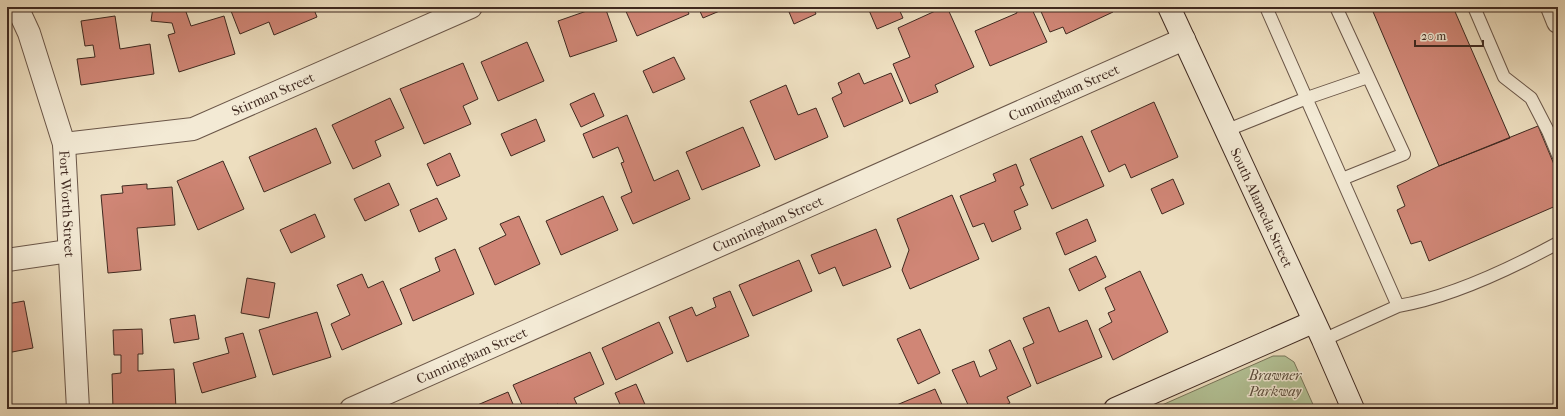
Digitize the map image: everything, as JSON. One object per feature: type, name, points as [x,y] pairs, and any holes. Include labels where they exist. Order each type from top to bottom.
[{"type":"street","name":"Fort Worth Street","points":[[17,7],[28,33],[64,144],[78,409]]},
{"type":"street","name":"Stirman Street","points":[[64,144],[193,129],[471,7]]},
{"type":"street","name":"South Alameda Street","points":[[1169,7],[1353,409]]},
{"type":"street","points":[[1552,7],[1558,22]]},
{"type":"street","name":"Cunningham Street","points":[[351,409],[1184,40]]},
{"type":"street","points":[[7,260],[69,251]]},
{"type":"street","points":[[1115,409],[1318,331]]},
{"type":"lane","points":[[1266,7],[1398,306]]},
{"type":"lane","points":[[1336,7],[1404,154],[1342,178]]},
{"type":"lane","points":[[1474,7],[1504,76],[1531,98],[1548,131],[1558,155]]},
{"type":"lane","points":[[1225,131],[1307,98],[1368,77]]},
{"type":"lane","points":[[1318,331],[1398,306],[1421,302],[1474,282],[1534,256],[1558,243]]},
{"type":"green space","name":"Brawner Parkway","points":[[1273,356],[1285,356],[1294,362],[1315,409],[1153,409]]},
{"type":"building","points":[[153,7],[180,7],[179,11],[185,9],[191,26],[224,16],[235,54],[179,72],[168,35],[175,33],[172,23],[151,21]]},
{"type":"building","points":[[240,7],[313,7],[317,17],[274,35],[269,22],[240,34],[231,11]]},
{"type":"building","points":[[598,7],[605,7],[617,41],[570,57],[558,21]]},
{"type":"building","points":[[624,7],[686,7],[689,14],[637,36]]},
{"type":"building","points":[[698,7],[729,7],[703,18]]},
{"type":"building","points":[[787,7],[813,7],[816,14],[794,24]]},
{"type":"building","points":[[898,7],[903,18],[877,29],[868,8]]},
{"type":"building","points":[[947,7],[974,67],[935,85],[938,92],[910,104],[893,64],[910,57],[898,28]]},
{"type":"building","points":[[1015,7],[1031,7],[1047,42],[990,66],[975,31],[1017,13]]},
{"type":"building","points":[[1039,7],[1111,7],[1113,12],[1066,34],[1063,27],[1050,32]]},
{"type":"building","points":[[1371,7],[1453,7],[1510,138],[1439,166]]},
{"type":"building","points":[[115,16],[120,49],[150,44],[154,74],[81,85],[77,59],[95,57],[93,45],[85,46],[81,21]]},
{"type":"building","points":[[527,42],[544,81],[498,101],[481,62]]},
{"type":"building","points":[[674,57],[685,79],[653,93],[643,71]]},
{"type":"building","points":[[463,63],[478,99],[463,106],[471,124],[424,144],[400,89]]},
{"type":"building","points":[[859,73],[864,84],[891,73],[903,101],[844,127],[832,98],[842,93],[838,83]]},
{"type":"building","points":[[786,85],[798,115],[816,108],[828,137],[775,160],[750,101]]},
{"type":"building","points":[[594,93],[604,116],[581,127],[570,104]]},
{"type":"building","points":[[390,98],[404,128],[375,141],[381,156],[353,169],[332,125]]},
{"type":"building","points":[[1154,102],[1178,157],[1131,178],[1125,164],[1109,172],[1091,131]]},
{"type":"building","points":[[627,115],[654,181],[678,170],[690,199],[633,224],[621,197],[632,192],[621,163],[624,162],[618,147],[593,158],[583,134]]},
{"type":"building","points":[[536,119],[545,141],[511,156],[501,134]]},
{"type":"building","points":[[1538,126],[1558,174],[1558,205],[1429,261],[1421,241],[1411,244],[1397,210],[1405,206],[1397,186],[1439,166]]},
{"type":"building","points":[[743,127],[760,166],[702,190],[686,152]]},
{"type":"building","points":[[316,128],[331,163],[264,192],[249,157]]},
{"type":"building","points":[[1082,136],[1104,186],[1052,209],[1030,159]]},
{"type":"building","points":[[450,153],[460,176],[437,186],[427,164]]},
{"type":"building","points":[[223,161],[244,209],[198,230],[177,181]]},
{"type":"building","points":[[1016,164],[1024,185],[1020,187],[1028,205],[1014,211],[1021,229],[992,242],[984,223],[973,227],[960,196],[996,181],[993,174]]},
{"type":"building","points":[[1173,179],[1184,204],[1162,214],[1151,189]]},
{"type":"building","points":[[389,183],[399,205],[365,221],[354,199]]},
{"type":"building","points":[[147,184],[147,189],[172,187],[175,225],[137,228],[141,270],[108,273],[101,195],[123,193],[122,186]]},
{"type":"building","points":[[952,195],[979,259],[910,289],[902,270],[909,250],[897,219]]},
{"type":"building","points":[[603,196],[618,230],[561,255],[546,221]]},
{"type":"building","points":[[437,198],[447,219],[419,232],[410,210]]},
{"type":"building","points":[[315,214],[325,237],[291,253],[280,230]]},
{"type":"building","points":[[519,216],[540,264],[495,285],[479,248],[506,235],[500,224]]},
{"type":"building","points":[[1087,219],[1096,241],[1065,255],[1056,233]]},
{"type":"building","points":[[876,229],[891,267],[843,286],[835,267],[819,274],[811,255]]},
{"type":"building","points":[[455,249],[474,294],[413,321],[400,289],[440,271],[435,258]]},
{"type":"building","points":[[1096,256],[1106,277],[1079,291],[1069,269]]},
{"type":"building","points":[[799,260],[812,291],[753,316],[739,285]]},
{"type":"building","points":[[1140,271],[1168,332],[1113,360],[1099,329],[1112,322],[1108,313],[1115,310],[1105,288]]},
{"type":"building","points":[[362,274],[368,288],[383,281],[402,324],[342,350],[331,324],[350,315],[337,285]]},
{"type":"building","points":[[247,278],[275,283],[269,318],[241,313]]},
{"type":"building","points":[[730,291],[749,336],[687,362],[669,317],[692,307],[696,316],[716,307],[713,298]]},
{"type":"building","points":[[24,301],[33,348],[7,353],[7,304]]},
{"type":"building","points":[[1049,307],[1059,332],[1087,320],[1102,357],[1037,384],[1023,348],[1034,343],[1023,318]]},
{"type":"building","points":[[317,312],[331,357],[273,375],[259,330]]},
{"type":"building","points":[[195,315],[199,339],[174,343],[170,319]]},
{"type":"building","points":[[659,322],[673,353],[616,380],[602,348]]},
{"type":"building","points":[[142,329],[143,354],[138,354],[138,371],[174,369],[176,409],[113,409],[112,374],[121,373],[121,355],[114,355],[113,330]]},
{"type":"building","points":[[920,329],[940,373],[918,384],[897,339]]},
{"type":"building","points":[[243,333],[256,377],[202,393],[193,363],[229,353],[225,338]]},
{"type":"building","points":[[1010,340],[1031,386],[1007,397],[1010,403],[997,409],[970,409],[952,370],[974,361],[980,377],[997,369],[989,350]]},
{"type":"building","points":[[590,352],[604,384],[574,398],[579,409],[560,409],[558,404],[547,409],[524,409],[513,385]]},
{"type":"building","points":[[636,384],[647,409],[622,409],[615,393]]},
{"type":"building","points":[[935,389],[944,409],[887,409]]},
{"type":"building","points":[[508,392],[515,409],[468,409]]}]
